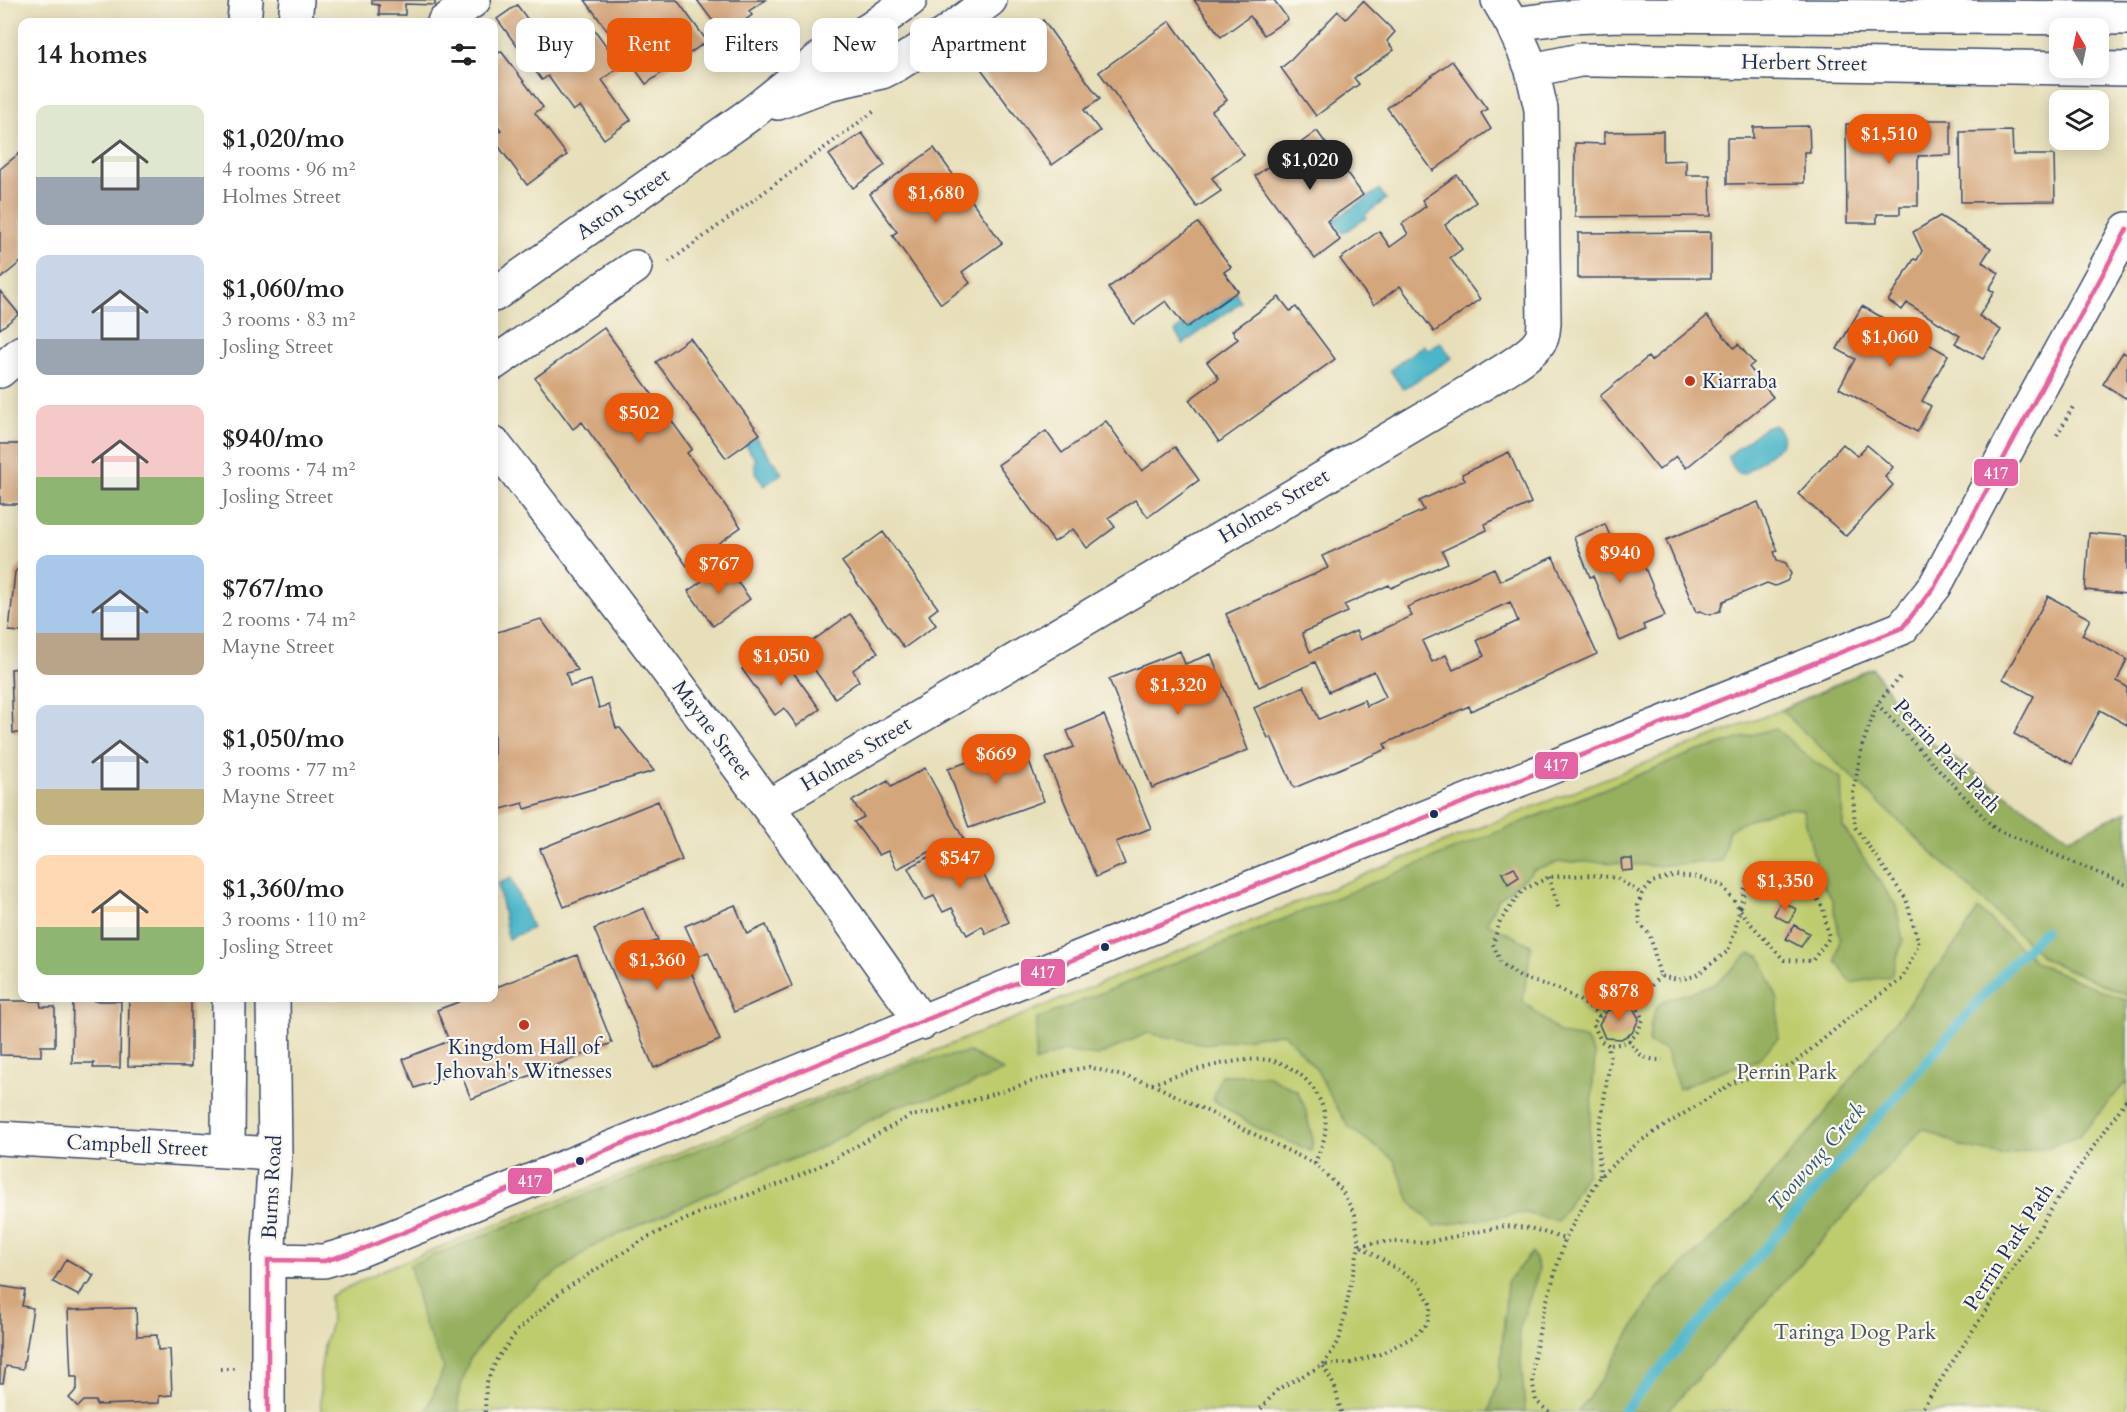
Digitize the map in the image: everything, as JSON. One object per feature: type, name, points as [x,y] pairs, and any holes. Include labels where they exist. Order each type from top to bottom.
[{"type":"street","points":[[244,18],[246,0]]},
{"type":"street","points":[[295,18],[297,0]]},
{"type":"street","points":[[449,18],[474,0]]},
{"type":"street","name":"Aston Street","points":[[498,292],[753,112],[818,60],[870,29],[910,0]]},
{"type":"street","name":"Aston Street","points":[[753,112],[828,84],[889,69],[945,34],[990,0]]},
{"type":"street","points":[[1532,70],[1505,12],[1568,17],[1620,15],[2127,18]]},
{"type":"street","name":"Herbert Street","points":[[1532,70],[1587,60],[2127,69]]},
{"type":"street","name":"Holmes Street","points":[[769,806],[1486,381],[1536,347],[1542,338],[1544,323],[1543,152],[1541,109],[1532,70]]},
{"type":"street","points":[[268,1260],[324,1261],[358,1251],[1349,848],[1902,628],[1935,586],[2127,229]]},
{"type":"street","points":[[498,360],[635,267]]},
{"type":"street","points":[[0,371],[18,355]]},
{"type":"street","name":"Mayne Street","points":[[498,449],[604,585],[769,806],[922,1023]]},
{"type":"street","points":[[228,1151],[229,1002]]},
{"type":"street","name":"Burns Road","points":[[268,1412],[268,1260],[275,1154],[273,1002]]},
{"type":"street","name":"Campbell Street","points":[[0,1138],[275,1154]]},
{"type":"path","points":[[635,267],[657,272],[884,104]]},
{"type":"path","points":[[2056,437],[2074,405]]},
{"type":"path","points":[[1549,1412],[1536,1401],[1533,1385],[1533,1362],[1542,1317],[1565,1239],[1600,1176],[1639,1142],[1734,1082],[1791,1066],[1856,1012],[1902,979],[1919,944],[1906,899],[1855,827],[1853,793],[1862,746],[1877,704],[1902,675]]},
{"type":"path","name":"Perrin Park Path","points":[[1877,704],[1995,829],[2127,885]]},
{"type":"path","points":[[1660,976],[1650,935],[1640,924],[1638,905],[1642,894],[1652,882],[1675,875],[1698,877],[1723,886],[1740,907],[1750,923],[1784,960],[1812,961],[1829,938],[1823,908],[1806,881],[1790,869],[1766,870],[1746,884],[1740,907],[1736,930],[1728,951],[1695,976],[1678,980],[1660,976]]},
{"type":"path","points":[[1599,1016],[1590,1007],[1562,990],[1520,977],[1501,963],[1493,944],[1500,921],[1523,890],[1549,877],[1593,875],[1617,878],[1642,894]]},
{"type":"path","points":[[1549,877],[1559,910]]},
{"type":"path","points":[[1635,1003],[1643,1020],[1635,1038],[1622,1045],[1608,1045],[1601,1041],[1593,1023],[1606,1008],[1615,1003],[1635,1003],[1660,976]]},
{"type":"path","points":[[1629,1040],[1638,1053],[1650,1060],[1663,1060]]},
{"type":"path","points":[[1600,1176],[1598,1140],[1610,1060],[1608,1045]]},
{"type":"path","points":[[1152,1084],[1195,1069],[1244,1062],[1269,1060],[1294,1070],[1314,1088],[1325,1111],[1325,1134],[1315,1164]]},
{"type":"path","points":[[485,1412],[486,1384],[497,1359],[518,1330],[562,1291],[648,1237],[708,1209],[785,1182],[830,1161],[910,1116],[935,1112],[1066,1071],[1089,1067],[1152,1084],[1315,1164],[1341,1189],[1355,1215],[1359,1245],[1339,1341],[1323,1365]]},
{"type":"path","name":"Perrin Park Path","points":[[1920,1412],[2067,1185],[2127,1100]]},
{"type":"path","points":[[1359,1245],[1381,1242],[1428,1242],[1505,1226],[1530,1228],[1565,1239]]},
{"type":"path","points":[[1258,1412],[1278,1389],[1323,1365],[1351,1363],[1380,1354],[1413,1337],[1427,1324],[1431,1305],[1420,1284],[1359,1245]]},
{"type":"path","points":[[1323,1365],[1335,1387],[1341,1412]]},
{"type":"path","points":[[220,1369],[238,1370]]},
{"type":"green space","name":"Perrin Park","points":[[1872,668],[1917,733],[2069,838],[2127,811],[2127,1412],[321,1412],[320,1373],[325,1341],[331,1323],[330,1296],[387,1268],[947,1046],[1466,833],[1781,710]]},
{"type":"green space","points":[[1872,668],[1917,733],[2069,838],[2127,811],[2127,995],[2046,960],[1781,710]]},
{"type":"green space","points":[[1775,728],[1816,763],[1841,778],[1843,827],[1896,906],[1903,940],[1891,976],[1851,983],[1836,961],[1840,938],[1832,899],[1819,879],[1803,810],[1775,811],[1745,821],[1729,830],[1721,861],[1654,866],[1560,862],[1535,869],[1497,901],[1487,923],[1531,945],[1523,1001],[1561,1034],[1585,1038],[1595,1055],[1587,1173],[1558,1221],[1525,1213],[1434,1226],[1410,1201],[1394,1160],[1349,1127],[1317,1070],[1284,1033],[1206,1044],[1147,1033],[1098,1056],[1063,1051],[1035,1062],[1037,1019],[1692,753]]},
{"type":"green space","points":[[1978,909],[2038,964],[2127,1001],[2127,1081],[2079,1136],[2049,1147],[2002,1155],[1963,1147],[1923,1128],[1667,1412],[1578,1412],[1603,1377],[1657,1289],[1736,1216],[1815,1126],[1962,936]]},
{"type":"green space","points":[[1749,953],[1760,956],[1778,1000],[1778,1038],[1758,1060],[1721,1071],[1679,1089],[1665,1049],[1649,1044],[1654,1013],[1666,1000],[1715,984]]},
{"type":"green space","points":[[970,1052],[1003,1071],[956,1091],[896,1106],[814,1151],[761,1171],[593,1246],[510,1307],[469,1360],[458,1396],[459,1412],[426,1412],[444,1368],[423,1321],[410,1265],[917,1062]]},
{"type":"green space","points":[[1221,1075],[1267,1075],[1297,1091],[1304,1105],[1313,1140],[1311,1151],[1257,1128],[1213,1100]]},
{"type":"green space","points":[[1532,1252],[1539,1270],[1519,1330],[1525,1412],[1489,1412],[1500,1374],[1507,1282]]},
{"type":"water","points":[[1379,190],[1386,199],[1365,215],[1366,218],[1343,233],[1334,220]]},
{"type":"water","points":[[1236,293],[1241,302],[1183,344],[1175,332],[1183,325],[1186,328]]},
{"type":"water","points":[[1440,342],[1452,358],[1403,389],[1390,370],[1424,345],[1428,350]]},
{"type":"water","points":[[1774,425],[1783,437],[1781,445],[1744,474],[1738,473],[1728,456],[1765,427]]},
{"type":"water","points":[[755,437],[782,473],[764,486],[756,473],[754,463],[756,460],[745,444]]},
{"type":"water","points":[[511,878],[532,928],[508,939],[498,884]]},
{"type":"building","points":[[372,0],[435,0],[435,5],[405,4],[405,15],[379,15],[379,5],[372,4]]},
{"type":"building","points":[[585,0],[677,0],[690,18],[607,18],[607,30]]},
{"type":"building","points":[[697,0],[765,0],[749,11],[752,15],[748,18],[710,18]]},
{"type":"building","points":[[1194,0],[1274,0],[1288,19],[1264,35],[1250,16],[1221,37]]},
{"type":"building","points":[[1363,1],[1395,32],[1387,41],[1394,50],[1354,78],[1359,84],[1316,116],[1281,68],[1338,11],[1346,19]]},
{"type":"building","points":[[517,5],[527,18],[516,18],[516,45],[498,20]]},
{"type":"building","points":[[692,20],[704,37],[704,43],[692,52]]},
{"type":"building","points":[[1170,21],[1227,100],[1212,111],[1244,155],[1212,178],[1221,191],[1197,207],[1099,72]]},
{"type":"building","points":[[1047,26],[1100,99],[1084,110],[1100,131],[1052,165],[983,72],[1047,72]]},
{"type":"building","points":[[595,30],[607,47],[607,72],[613,72],[602,80],[631,120],[604,139],[580,106],[573,111],[548,76],[542,80],[536,72],[595,72]]},
{"type":"building","points":[[501,51],[543,107],[535,113],[567,155],[527,185],[498,145],[498,132],[501,130],[498,126],[498,54]]},
{"type":"building","points":[[1452,61],[1487,109],[1481,113],[1491,129],[1433,171],[1387,108]]},
{"type":"building","points":[[637,72],[663,72],[646,84]]},
{"type":"building","points":[[1914,120],[1951,120],[1951,155],[1918,156],[1918,206],[1900,206],[1900,214],[1877,214],[1877,223],[1847,223],[1846,124],[1914,123]]},
{"type":"building","points":[[1809,126],[1810,152],[1804,152],[1804,183],[1727,184],[1727,138],[1753,138],[1753,127]]},
{"type":"building","points":[[1317,131],[1363,195],[1327,221],[1340,240],[1315,259],[1255,176]]},
{"type":"building","points":[[1663,131],[1663,161],[1686,160],[1686,175],[1710,175],[1711,216],[1575,217],[1575,143],[1604,144],[1604,132]]},
{"type":"building","points":[[2012,131],[2013,155],[2054,155],[2055,201],[1961,202],[1960,132]]},
{"type":"building","points":[[862,133],[885,165],[853,188],[829,155]]},
{"type":"building","points":[[934,148],[1002,243],[962,272],[970,283],[941,304],[892,235],[897,232],[870,194]]},
{"type":"building","points":[[18,154],[18,264],[0,279],[0,169]]},
{"type":"building","points":[[1457,175],[1476,202],[1445,225],[1462,249],[1450,258],[1480,299],[1434,332],[1400,286],[1374,305],[1340,259],[1379,231],[1390,247],[1408,234],[1402,224],[1426,206],[1422,200]]},
{"type":"building","points":[[1940,216],[1991,248],[1982,262],[1999,273],[1989,289],[1994,292],[1979,316],[2001,330],[1983,359],[1955,343],[1960,336],[1907,303],[1902,310],[1888,301],[1914,259],[1917,260],[1922,251],[1913,232]]},
{"type":"building","points":[[1198,223],[1231,267],[1224,272],[1238,291],[1186,328],[1166,301],[1134,324],[1108,288]]},
{"type":"building","points":[[1711,232],[1711,278],[1578,278],[1578,233]]},
{"type":"building","points":[[0,291],[18,315],[0,329]]},
{"type":"building","points":[[1279,297],[1290,311],[1296,307],[1335,359],[1219,442],[1189,400],[1219,378],[1207,362],[1238,339],[1232,331]]},
{"type":"building","points":[[1862,306],[1948,355],[1922,401],[1931,406],[1917,432],[1839,388],[1855,359],[1837,349]]},
{"type":"building","name":"Kiarraba","points":[[1707,316],[1734,348],[1738,344],[1754,363],[1749,367],[1773,397],[1686,468],[1676,456],[1659,470],[1600,396],[1648,357],[1651,361]]},
{"type":"building","points":[[604,328],[692,449],[687,453],[741,527],[687,566],[582,422],[573,429],[535,378]]},
{"type":"building","points":[[690,338],[760,434],[726,458],[656,362]]},
{"type":"building","points":[[2123,352],[2127,355],[2127,399],[2103,384]]},
{"type":"building","points":[[1106,421],[1142,471],[1175,447],[1199,480],[1148,517],[1135,500],[1108,518],[1115,527],[1087,548],[1073,529],[1054,542],[998,465],[1046,431],[1062,453]]},
{"type":"building","points":[[0,444],[18,444],[18,504],[0,504]]},
{"type":"building","points":[[1843,444],[1857,456],[1867,445],[1893,467],[1885,477],[1893,485],[1846,536],[1798,494]]},
{"type":"building","points":[[1509,452],[1531,503],[1485,524],[1487,530],[1442,551],[1448,563],[1391,588],[1389,585],[1344,605],[1348,612],[1302,633],[1310,652],[1356,631],[1360,640],[1412,616],[1407,607],[1494,568],[1500,581],[1553,557],[1597,654],[1471,711],[1469,706],[1384,744],[1387,749],[1294,788],[1271,737],[1268,738],[1254,708],[1304,686],[1319,719],[1364,700],[1367,706],[1386,697],[1374,671],[1329,692],[1315,662],[1259,687],[1226,614],[1328,568],[1322,556],[1424,510],[1419,501],[1465,480],[1462,474]],"holes":[[[1510,602],[1518,621],[1477,640],[1484,656],[1453,670],[1446,655],[1432,662],[1422,641]]]},
{"type":"building","points":[[1758,502],[1778,551],[1774,552],[1777,560],[1786,563],[1791,574],[1787,581],[1775,586],[1767,583],[1723,601],[1720,611],[1710,615],[1700,611],[1696,612],[1666,540]]},
{"type":"building","points":[[1605,524],[1621,563],[1640,556],[1665,616],[1643,625],[1645,630],[1620,641],[1574,537]]},
{"type":"building","points":[[883,532],[938,608],[929,615],[936,625],[904,648],[842,562]]},
{"type":"building","points":[[2089,533],[2127,536],[2127,594],[2085,590]]},
{"type":"building","points":[[725,565],[750,599],[713,626],[688,591]]},
{"type":"building","points":[[18,569],[18,632],[9,631],[15,572]]},
{"type":"building","points":[[2048,596],[2090,619],[2082,635],[2127,659],[2117,681],[2127,687],[2127,725],[2100,710],[2072,764],[2014,734],[2034,696],[2003,679]]},
{"type":"building","points":[[850,614],[878,652],[853,670],[859,681],[835,698],[800,650]]},
{"type":"building","points":[[541,619],[578,670],[566,673],[570,686],[591,680],[599,708],[609,705],[616,728],[620,728],[654,771],[525,809],[523,803],[498,810],[498,632]]},
{"type":"building","points":[[774,646],[820,709],[797,726],[784,708],[775,715],[742,669]]},
{"type":"building","points":[[1180,651],[1185,664],[1211,654],[1248,750],[1152,788],[1109,679]]},
{"type":"building","points":[[18,668],[18,733],[13,733],[11,669]]},
{"type":"building","points":[[1104,715],[1151,828],[1116,842],[1125,864],[1096,877],[1046,758],[1074,747],[1067,731]]},
{"type":"building","points":[[1022,742],[1044,801],[969,828],[948,769]]},
{"type":"building","points":[[925,768],[964,840],[953,846],[950,841],[897,869],[888,851],[879,855],[854,822],[864,817],[852,801],[888,781],[891,787]]},
{"type":"building","points":[[658,801],[682,860],[564,907],[540,849]]},
{"type":"building","points":[[967,844],[1009,922],[986,934],[982,926],[967,935],[952,908],[943,912],[934,896],[925,900],[908,868],[938,852],[941,858]]},
{"type":"building","points":[[1621,859],[1632,859],[1633,870],[1622,871]]},
{"type":"building","points":[[1514,867],[1519,877],[1508,884],[1502,873]]},
{"type":"building","points":[[1781,901],[1796,909],[1789,923],[1774,915]]},
{"type":"building","points":[[735,905],[747,934],[766,925],[792,986],[734,1012],[708,952],[699,956],[685,926]]},
{"type":"building","points":[[644,908],[658,940],[641,947],[647,963],[681,948],[720,1040],[654,1068],[594,929]]},
{"type":"building","points":[[1794,925],[1809,933],[1801,947],[1786,939]]},
{"type":"building","name":"Kingdom Hall of Jehovah's Witnesses","points":[[577,955],[612,1043],[471,1099],[460,1071],[415,1088],[403,1059],[449,1041],[437,1010],[458,1002],[498,1002],[498,986]]},
{"type":"building","points":[[0,1001],[40,1002],[41,1007],[55,1007],[55,1046],[41,1046],[41,1056],[0,1055]]},
{"type":"building","points":[[73,1002],[121,1002],[120,1068],[93,1068],[94,1063],[72,1063]]},
{"type":"building","points":[[129,1002],[191,1002],[191,1067],[128,1066]]},
{"type":"building","points":[[1615,1006],[1632,1006],[1639,1019],[1632,1033],[1621,1039],[1605,1038],[1599,1024],[1607,1011]]},
{"type":"building","points":[[66,1259],[94,1275],[79,1296],[53,1282]]},
{"type":"building","points":[[0,1286],[25,1290],[22,1306],[33,1308],[23,1369],[6,1366],[3,1383],[0,1383]]},
{"type":"building","points":[[136,1308],[137,1336],[157,1335],[158,1350],[170,1349],[172,1395],[159,1396],[159,1403],[96,1405],[96,1401],[84,1401],[78,1407],[69,1398],[77,1389],[77,1377],[71,1377],[68,1310]]},
{"type":"waterway","name":"Toowong Creek","points":[[1623,1412],[2010,965],[2044,931]]},
{"type":"transit line","name":"417","points":[[268,1260],[324,1261],[358,1251],[1338,852],[1902,628],[1935,586],[2127,229]]},
{"type":"transit line","name":"417","points":[[268,1260],[268,1412]]},
{"type":"place","name":"Kiarraba","points":[[1690,381]]},
{"type":"place","name":"Kingdom Hall of Jehovah's Witnesses","points":[[524,1025]]},
{"type":"park label","name":"Taringa Dog Park","points":[[1855,1332]]}]
